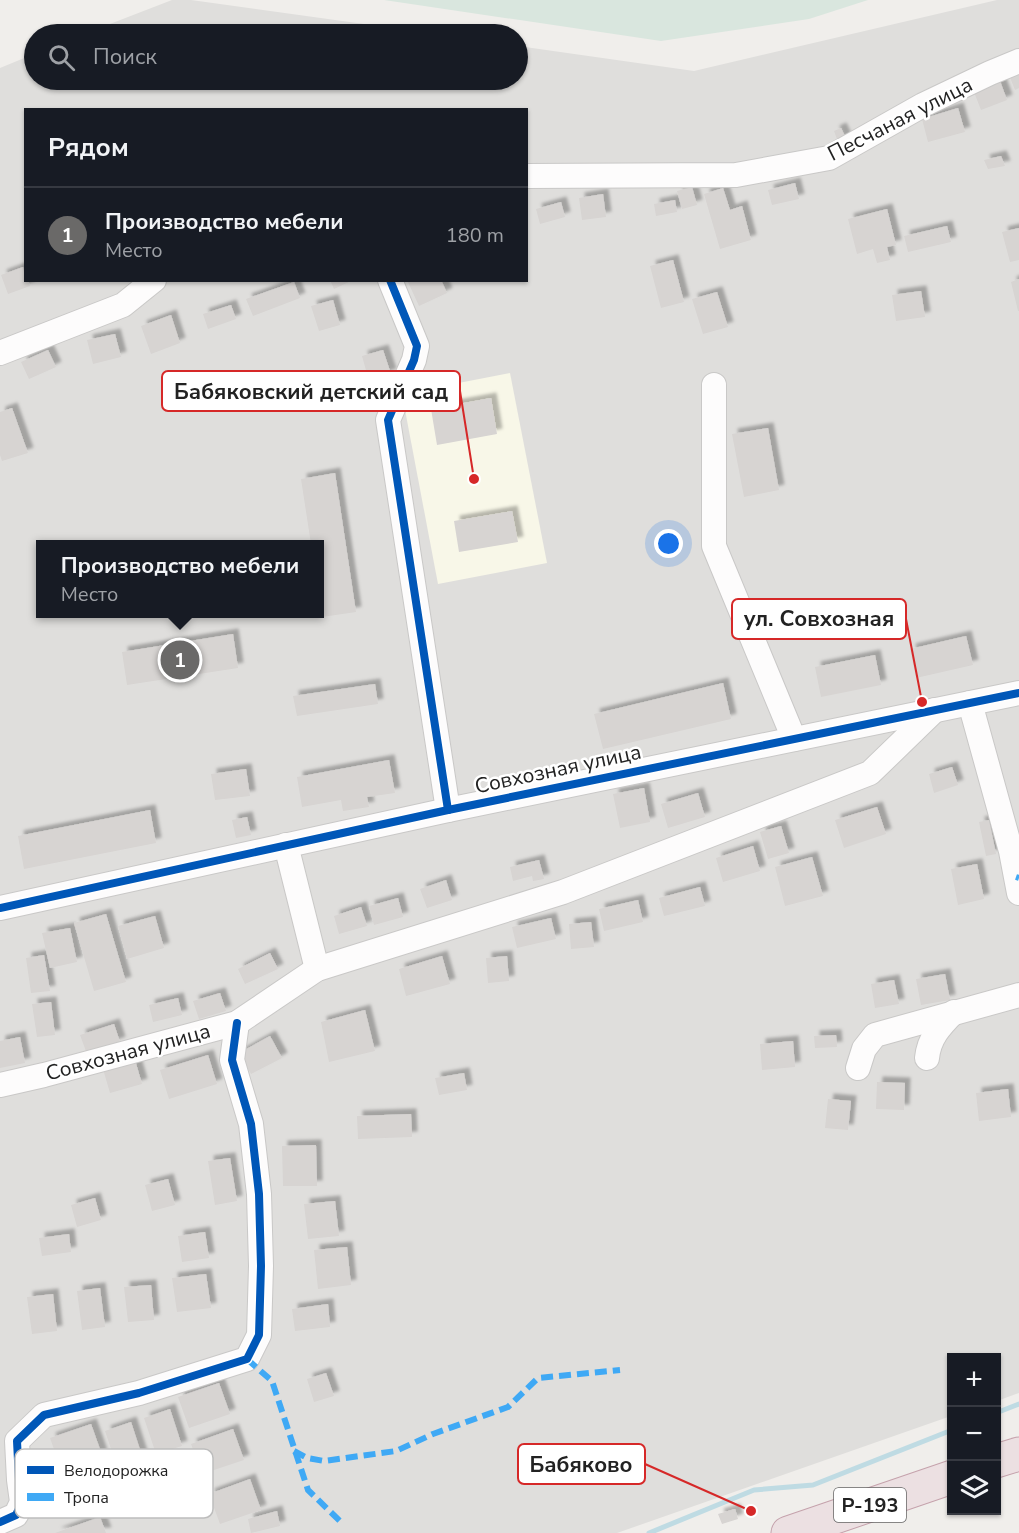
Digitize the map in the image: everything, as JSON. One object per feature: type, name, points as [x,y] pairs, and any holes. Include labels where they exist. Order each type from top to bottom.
[{"type":"highway","points":[[1001,1459],[1019,1454]]},
{"type":"highway","name":"Р-193","points":[[788,1533],[947,1478]]},
{"type":"street","name":"Песчаная улица","points":[[528,176],[736,175],[829,158],[923,105],[1019,61]]},
{"type":"street","points":[[0,353],[123,305],[152,282]]},
{"type":"street","points":[[391,282],[417,346],[414,360],[388,420],[448,810]]},
{"type":"street","points":[[714,385],[714,546],[794,739]]},
{"type":"street","name":"Совхозная улица","points":[[0,908],[448,810],[1019,693]]},
{"type":"street","points":[[970,703],[1011,851],[1019,893]]},
{"type":"street","name":"Совхозная улица","points":[[0,1085],[237,1023],[317,969],[563,892],[870,773],[935,710]]},
{"type":"street","points":[[286,845],[317,969]]},
{"type":"street","points":[[858,1068],[864,1049],[875,1035],[1019,995]]},
{"type":"street","points":[[927,1058],[928,1047],[939,1027],[954,1012]]},
{"type":"street","points":[[17,1449],[17,1440],[44,1415],[139,1393],[247,1359],[259,1335],[261,1266],[259,1194],[251,1124],[232,1060],[237,1023]]},
{"type":"street","points":[[0,1522],[15,1515]]},
{"type":"shaded area","points":[[172,0],[191,0],[364,24],[110,24]]},
{"type":"shaded area","points":[[384,0],[868,0],[809,19],[661,41]]},
{"type":"shaded area","points":[[997,0],[1019,0],[1019,1393],[1001,1400],[1001,1353],[947,1353],[947,1417],[617,1533],[0,1533],[0,68],[24,58],[24,90],[528,90],[528,47],[694,71]]},
{"type":"shaded area","points":[[510,373],[547,563],[438,584],[402,394]]},
{"type":"building","points":[[1019,71],[1019,88],[1015,90],[1009,75]]},
{"type":"building","points":[[1000,81],[1007,100],[981,110],[974,92]]},
{"type":"building","points":[[958,108],[965,132],[928,142],[922,119]]},
{"type":"building","points":[[841,128],[846,139],[838,142],[834,131]]},
{"type":"building","points":[[1001,156],[1005,166],[988,169],[984,160]]},
{"type":"building","points":[[795,183],[799,199],[772,205],[768,190]]},
{"type":"building","points":[[692,187],[697,205],[682,209],[677,191]]},
{"type":"building","points":[[723,188],[730,210],[742,206],[751,240],[720,249],[704,194]]},
{"type":"building","points":[[603,194],[606,217],[582,220],[579,198]]},
{"type":"building","points":[[675,200],[677,212],[656,216],[654,204]]},
{"type":"building","points":[[561,202],[565,217],[540,224],[536,209]]},
{"type":"building","points":[[887,209],[896,245],[887,247],[890,260],[877,263],[873,249],[857,254],[848,219]]},
{"type":"building","points":[[947,226],[951,242],[908,252],[904,236]]},
{"type":"building","points":[[1019,228],[1019,260],[1010,262],[1002,232]]},
{"type":"building","points":[[673,260],[684,302],[661,308],[650,266]]},
{"type":"building","points":[[23,267],[24,282],[29,282],[30,286],[8,294],[1,275]]},
{"type":"building","points":[[1019,279],[1019,311],[1018,311],[1011,282]]},
{"type":"building","points":[[294,282],[300,298],[253,316],[246,299]]},
{"type":"building","points":[[331,282],[349,282],[334,289]]},
{"type":"building","points":[[408,282],[442,282],[447,293],[419,306]]},
{"type":"building","points":[[921,291],[925,317],[896,321],[892,295]]},
{"type":"building","points":[[717,292],[728,327],[703,334],[692,299]]},
{"type":"building","points":[[333,300],[340,325],[319,331],[311,306]]},
{"type":"building","points":[[231,305],[236,319],[208,329],[203,314]]},
{"type":"building","points":[[171,315],[180,343],[151,354],[141,326]]},
{"type":"building","points":[[115,334],[121,357],[93,364],[87,340]]},
{"type":"building","points":[[48,350],[56,367],[29,379],[21,362]]},
{"type":"building","points":[[383,350],[391,374],[369,381],[362,356]]},
{"type":"building","points":[[491,398],[497,434],[437,445],[431,409]]},
{"type":"building","points":[[12,408],[28,453],[2,461],[0,412]]},
{"type":"building","points":[[768,428],[779,490],[744,497],[732,434]]},
{"type":"building","points":[[335,473],[356,612],[324,617],[324,540],[310,540],[301,479]]},
{"type":"building","points":[[512,511],[518,542],[459,552],[454,521]]},
{"type":"building","points":[[233,634],[238,668],[127,685],[122,652]]},
{"type":"building","points":[[966,636],[973,665],[916,678],[910,649]]},
{"type":"building","points":[[875,655],[881,685],[821,697],[815,667]]},
{"type":"building","points":[[723,683],[731,719],[603,749],[594,714]]},
{"type":"building","points":[[375,684],[378,704],[297,716],[293,696]]},
{"type":"building","points":[[389,760],[395,793],[367,797],[369,807],[343,811],[341,800],[302,807],[297,777]]},
{"type":"building","points":[[952,767],[958,785],[934,793],[929,774]]},
{"type":"building","points":[[246,769],[250,796],[215,800],[211,774]]},
{"type":"building","points":[[644,788],[650,822],[620,828],[613,794]]},
{"type":"building","points":[[698,793],[705,817],[668,828],[661,804]]},
{"type":"building","points":[[877,807],[886,834],[844,848],[835,820]]},
{"type":"building","points":[[150,810],[156,843],[24,869],[18,836]]},
{"type":"building","points":[[247,817],[251,835],[236,838],[232,820]]},
{"type":"building","points":[[989,820],[996,854],[986,856],[979,822]]},
{"type":"building","points":[[781,826],[789,853],[768,859],[760,832]]},
{"type":"building","points":[[753,846],[760,871],[723,882],[716,858]]},
{"type":"building","points":[[812,857],[823,896],[785,906],[775,867]]},
{"type":"building","points":[[539,860],[544,879],[533,881],[532,876],[513,881],[510,867]]},
{"type":"building","points":[[977,864],[984,899],[958,905],[951,869]]},
{"type":"building","points":[[446,880],[452,900],[427,908],[420,889]]},
{"type":"building","points":[[700,887],[705,906],[664,916],[659,898]]},
{"type":"building","points":[[398,898],[403,917],[374,925],[369,906]]},
{"type":"building","points":[[638,900],[643,922],[604,931],[599,909]]},
{"type":"building","points":[[361,907],[367,926],[339,934],[334,916]]},
{"type":"building","points":[[106,914],[126,982],[94,991],[74,923]]},
{"type":"building","points":[[155,916],[164,948],[127,959],[118,926]]},
{"type":"building","points":[[551,918],[556,939],[517,948],[512,927]]},
{"type":"building","points":[[591,922],[594,947],[571,949],[569,924]]},
{"type":"building","points":[[70,928],[77,962],[50,968],[42,933]]},
{"type":"building","points":[[270,953],[278,969],[245,984],[238,969]]},
{"type":"building","points":[[44,955],[50,991],[31,993],[26,958]]},
{"type":"building","points":[[442,956],[450,984],[406,996],[399,969]]},
{"type":"building","points":[[507,956],[509,981],[488,983],[486,958]]},
{"type":"building","points":[[945,974],[950,1000],[921,1005],[916,979]]},
{"type":"building","points":[[894,980],[899,1004],[875,1008],[871,984]]},
{"type":"building","points":[[220,993],[226,1011],[199,1019],[193,1001]]},
{"type":"building","points":[[178,998],[182,1015],[153,1022],[149,1005]]},
{"type":"building","points":[[51,1002],[55,1035],[37,1037],[32,1004]]},
{"type":"building","points":[[365,1010],[375,1051],[329,1062],[321,1022]]},
{"type":"building","points":[[114,1024],[120,1042],[87,1054],[80,1035]]},
{"type":"building","points":[[836,1035],[837,1047],[815,1048],[814,1036]]},
{"type":"building","points":[[270,1036],[282,1058],[251,1074],[239,1053]]},
{"type":"building","points":[[20,1037],[25,1063],[0,1068],[0,1041]]},
{"type":"building","points":[[793,1041],[795,1067],[762,1070],[760,1044]]},
{"type":"building","points":[[208,1055],[217,1084],[169,1099],[160,1070]]},
{"type":"building","points":[[135,1060],[142,1084],[110,1093],[103,1069]]},
{"type":"building","points":[[464,1073],[467,1090],[439,1095],[435,1078]]},
{"type":"building","points":[[877,1082],[905,1083],[904,1110],[876,1109]]},
{"type":"building","points":[[1008,1089],[1011,1117],[979,1121],[976,1093]]},
{"type":"building","points":[[828,1099],[851,1101],[848,1130],[825,1128]]},
{"type":"building","points":[[411,1114],[412,1137],[358,1139],[357,1116]]},
{"type":"building","points":[[316,1145],[317,1186],[283,1186],[282,1146]]},
{"type":"building","points":[[230,1158],[237,1201],[215,1205],[208,1161]]},
{"type":"building","points":[[168,1179],[175,1205],[152,1211],[145,1185]]},
{"type":"building","points":[[95,1198],[101,1220],[77,1227],[71,1205]]},
{"type":"building","points":[[335,1201],[339,1236],[308,1239],[304,1204]]},
{"type":"building","points":[[205,1232],[209,1258],[182,1262],[178,1236]]},
{"type":"building","points":[[69,1234],[71,1252],[42,1256],[39,1238]]},
{"type":"building","points":[[347,1247],[351,1285],[318,1289],[314,1250]]},
{"type":"building","points":[[206,1274],[211,1308],[177,1312],[172,1278]]},
{"type":"building","points":[[151,1285],[154,1320],[128,1322],[124,1287]]},
{"type":"building","points":[[100,1288],[105,1327],[82,1330],[77,1291]]},
{"type":"building","points":[[53,1294],[57,1331],[32,1334],[27,1297]]},
{"type":"building","points":[[328,1304],[330,1327],[295,1331],[292,1309]]},
{"type":"building","points":[[326,1373],[334,1396],[314,1402],[307,1379]]},
{"type":"building","points":[[219,1383],[230,1414],[189,1428],[178,1397]]},
{"type":"building","points":[[170,1409],[182,1446],[172,1449],[154,1449],[144,1418]]},
{"type":"building","points":[[131,1422],[140,1449],[111,1449],[105,1431]]},
{"type":"building","points":[[91,1424],[100,1449],[54,1449],[50,1438]]},
{"type":"building","points":[[233,1429],[244,1460],[213,1470],[213,1449],[193,1449],[191,1444]]},
{"type":"building","points":[[250,1479],[261,1510],[220,1524],[213,1505],[213,1493]]},
{"type":"building","points":[[735,1509],[738,1519],[722,1524],[718,1514]]},
{"type":"building","points":[[277,1511],[280,1526],[251,1533],[248,1519]]},
{"type":"building","points":[[100,1518],[106,1533],[55,1533]]},
{"type":"waterway","points":[[1001,1411],[1019,1404]]},
{"type":"waterway","points":[[649,1533],[754,1490],[813,1485],[947,1432]]},
{"type":"marked path","points":[[247,1359],[272,1381],[308,1490],[343,1524]]},
{"type":"marked path","points":[[294,1451],[307,1458],[324,1461],[396,1451],[433,1434],[508,1407],[538,1378],[620,1370]]},
{"type":"cycle path","points":[[391,282],[417,346],[414,360],[388,420],[448,810]]},
{"type":"cycle path","points":[[0,908],[448,810],[1019,693]]},
{"type":"cycle path","points":[[17,1449],[17,1441],[44,1415],[139,1393],[247,1359],[259,1335],[261,1266],[259,1194],[251,1124],[232,1060],[237,1023]]},
{"type":"cycle path","points":[[0,1522],[15,1515]]},
{"type":"place","name":"Бабяковский детский сад","points":[[474,479]]},
{"type":"place","name":"Производство мебели","points":[[180,660]]},
{"type":"place","name":"ул. Совхозная","points":[[922,702]]},
{"type":"place","name":"Бабяково","points":[[751,1511]]}]
